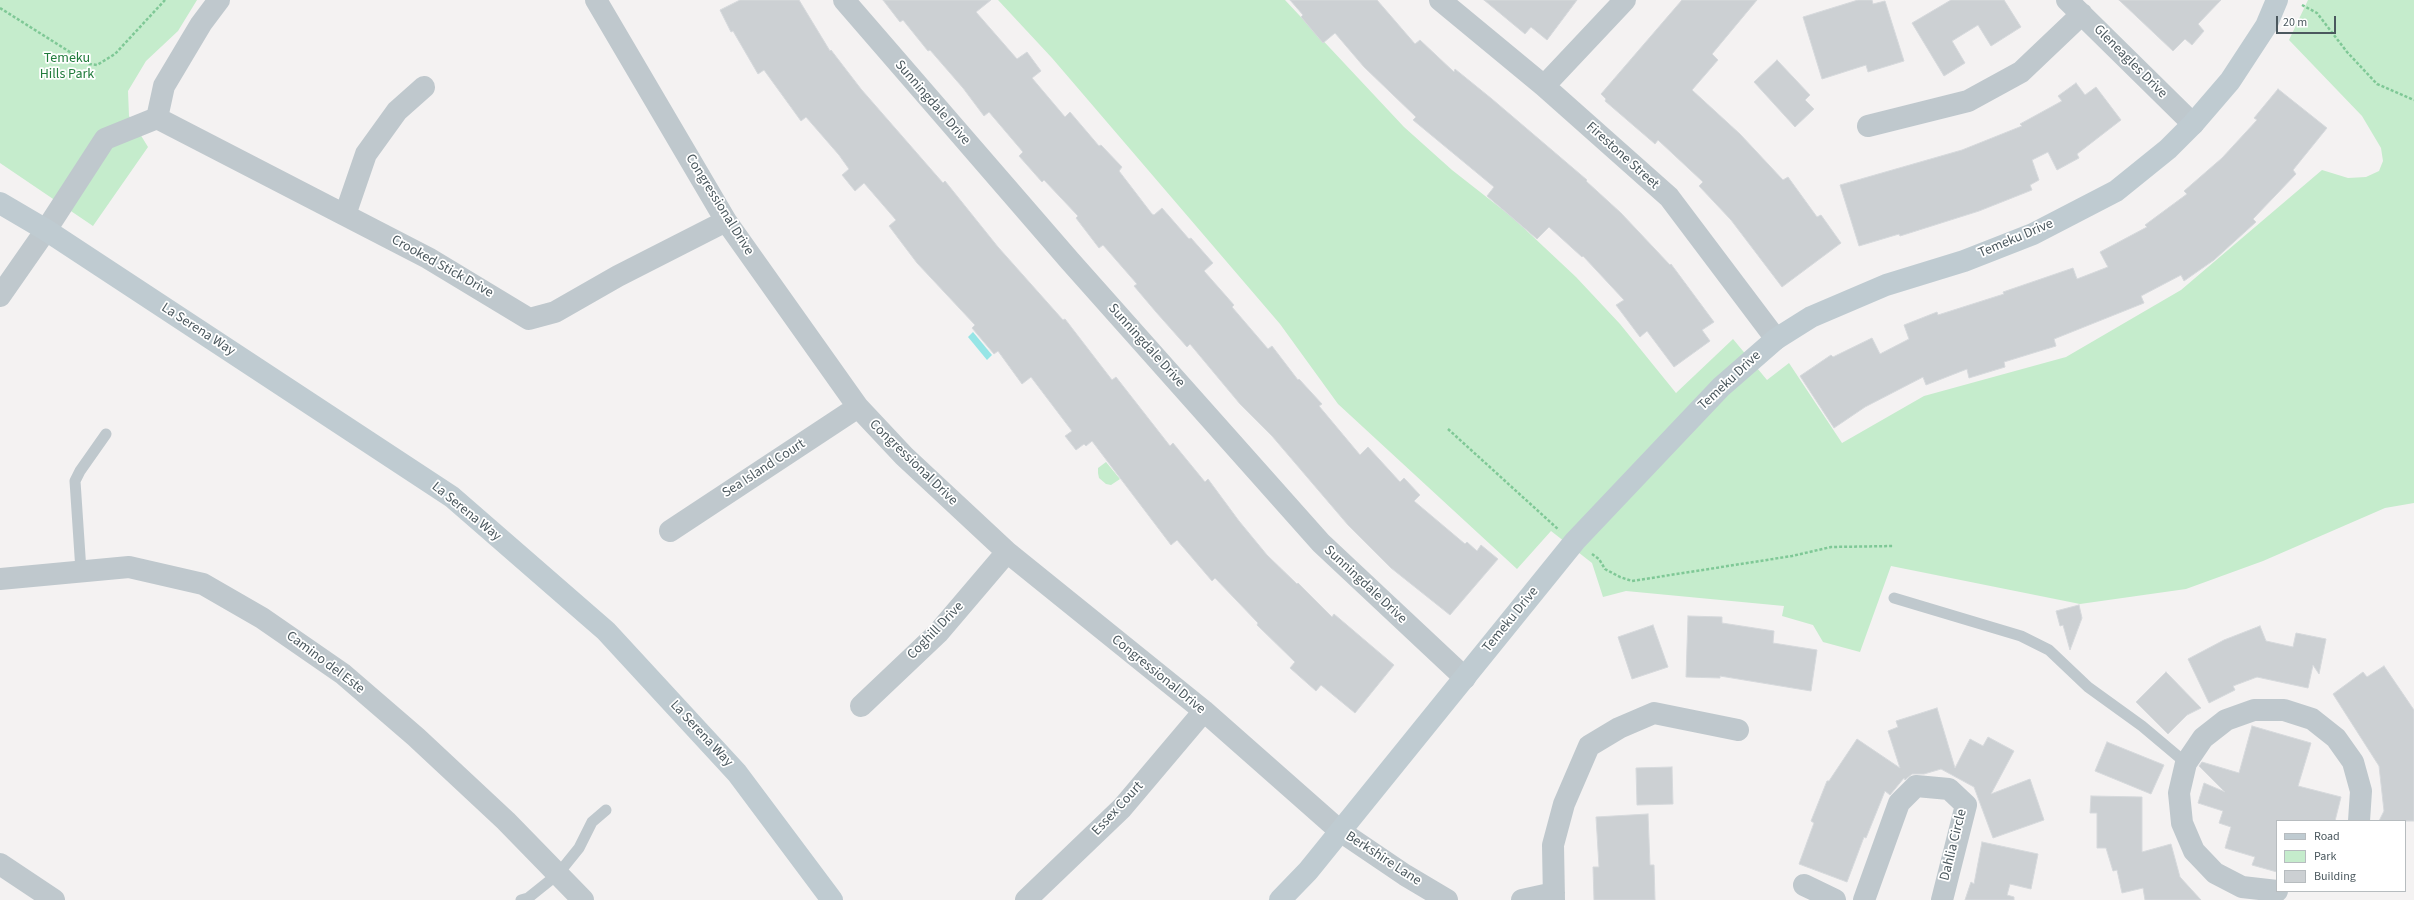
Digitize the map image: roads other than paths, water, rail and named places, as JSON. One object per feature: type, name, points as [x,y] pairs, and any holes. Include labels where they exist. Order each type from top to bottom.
[{"type":"street","points":[[0,296],[46,230],[105,139],[157,118],[164,86],[201,24],[219,0]]},
{"type":"street","name":"Congressional Drive","points":[[596,0],[726,221],[858,407],[904,456],[1007,552],[1204,711],[1340,830]]},
{"type":"street","name":"Sunningdale Drive","points":[[844,0],[1055,243],[1321,543],[1464,678]]},
{"type":"street","name":"Firestone Street","points":[[1440,0],[1544,86],[1669,197],[1776,339]]},
{"type":"street","points":[[1544,86],[1625,0]]},
{"type":"street","name":"Temeku Drive","points":[[1280,900],[1308,871],[1575,541],[1721,387],[1776,339],[1812,317],[1886,285],[1964,261],[2040,231],[2116,191],[2168,149],[2193,124],[2230,81],[2266,26],[2277,0]]},
{"type":"street","points":[[1868,126],[1968,101],[2021,72],[2075,7]]},
{"type":"street","name":"Gleneagles Drive","points":[[2075,7],[2193,124]]},
{"type":"street","points":[[345,215],[366,154],[397,111],[424,87]]},
{"type":"street","name":"Crooked Stick Drive","points":[[157,118],[428,258],[529,318],[555,312],[618,276],[726,221]]},
{"type":"street","name":"La Serena Way","points":[[0,203],[46,230],[452,497],[606,631],[737,773],[832,900]]},
{"type":"street","name":"Sea Island Court","points":[[670,531],[858,407]]},
{"type":"street","name":"Coghill Drive","points":[[860,706],[938,633],[1007,552]]},
{"type":"street","name":"Camino del Este","points":[[0,579],[129,567],[203,584],[262,618],[343,674],[416,737],[506,821],[584,900]]},
{"type":"street","points":[[2276,891],[2240,894],[2215,873],[2194,851],[2182,823],[2179,793],[2186,763],[2203,738],[2226,720],[2254,710],[2284,710],[2312,719],[2336,738],[2353,762],[2361,791],[2359,820]]},
{"type":"street","name":"Essex Court","points":[[1026,900],[1122,808],[1204,711]]},
{"type":"street","points":[[1522,900],[1554,897],[1553,845],[1564,804],[1589,746],[1619,728],[1654,713],[1738,730]]},
{"type":"street","name":"Dahlia Circle","points":[[1864,900],[1899,803],[1916,786],[1949,789],[1966,804],[1942,900]]},
{"type":"street","name":"Berkshire Lane","points":[[1340,830],[1405,875],[1448,900]]},
{"type":"street","points":[[0,864],[54,900]]},
{"type":"street","points":[[1804,885],[1835,900]]},
{"type":"lane","points":[[81,571],[75,481],[80,471],[106,434]]},
{"type":"lane","points":[[1894,598],[2021,636],[2049,650],[2088,687],[2142,726],[2186,763]]},
{"type":"lane","points":[[521,900],[528,898],[558,874],[579,848],[592,822],[606,810]]},
{"type":"water","points":[[973,332],[992,355],[987,360],[968,337]]},
{"type":"park label","name":"Temeku Hills Park","points":[[67,68]]}]
